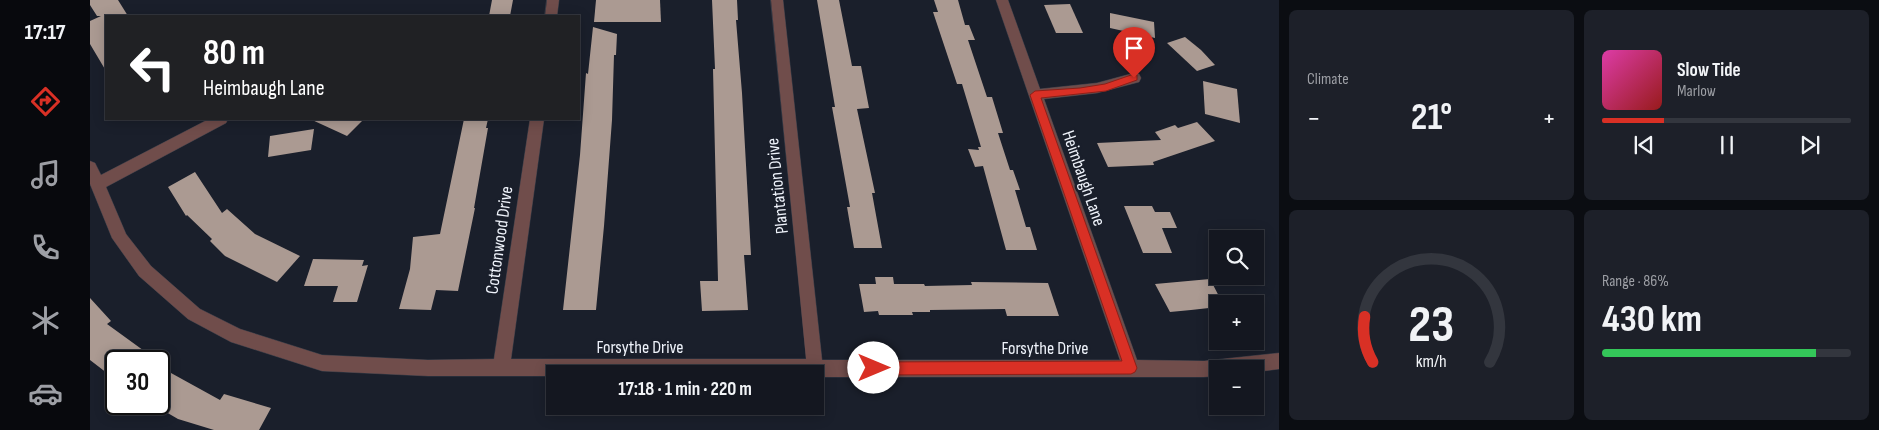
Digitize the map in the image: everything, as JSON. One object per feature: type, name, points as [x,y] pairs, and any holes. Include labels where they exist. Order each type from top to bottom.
[{"type":"street","points":[[551,15],[553,0]]},
{"type":"street","name":"Plantation Drive","points":[[777,0],[815,365]]},
{"type":"street","name":"Heimbaugh Lane","points":[[1002,0],[1131,368]]},
{"type":"street","points":[[1035,95],[1106,88],[1134,78]]},
{"type":"street","points":[[98,184],[219,120]]},
{"type":"street","name":"Cottonwood Drive","points":[[501,367],[536,120]]},
{"type":"street","name":"Forsythe Drive","points":[[90,167],[120,238],[145,271],[194,314],[237,336],[322,362],[428,368],[546,367]]},
{"type":"street","name":"Forsythe Drive","points":[[824,369],[1204,369],[1279,361]]},
{"type":"building","points":[[90,0],[118,0],[127,15],[105,15],[105,69],[90,44],[90,21],[101,16],[97,16],[90,5]]},
{"type":"building","points":[[492,0],[513,0],[510,15],[489,15]]},
{"type":"building","points":[[596,0],[660,0],[661,22],[594,22]]},
{"type":"building","points":[[712,0],[737,0],[738,20],[736,20],[751,255],[744,255],[748,310],[702,311],[700,281],[718,281],[713,69],[715,69]]},
{"type":"building","points":[[817,0],[839,0],[852,66],[861,66],[869,108],[857,109],[875,193],[872,193],[882,248],[854,248],[847,207],[850,207],[832,107],[835,107]]},
{"type":"building","points":[[934,0],[958,0],[965,25],[969,25],[975,40],[968,40],[987,97],[992,97],[1003,133],[998,133],[1010,170],[1013,170],[1020,190],[1015,190],[1026,227],[1030,227],[1037,250],[1006,250],[983,166],[975,167],[968,149],[979,150],[978,147],[981,147],[962,84],[957,84],[933,12],[938,12]]},
{"type":"building","points":[[1070,4],[1083,33],[1056,33],[1044,5]]},
{"type":"building","points":[[1110,13],[1154,22],[1155,38],[1110,28]]},
{"type":"building","points":[[593,27],[617,34],[616,55],[614,55],[612,120],[604,226],[596,310],[563,310],[580,155],[586,73],[588,74]]},
{"type":"building","points":[[1185,37],[1215,65],[1197,71],[1167,43]]},
{"type":"building","points":[[1203,81],[1237,89],[1240,123],[1205,114]]},
{"type":"building","points":[[312,120],[363,120],[347,136]]},
{"type":"building","points":[[464,120],[488,120],[475,208],[458,291],[436,290],[431,310],[399,309],[410,269],[413,237],[440,234]]},
{"type":"building","points":[[1197,122],[1215,141],[1153,162],[1154,165],[1108,167],[1097,143],[1161,140],[1155,132],[1175,125],[1178,128]]},
{"type":"building","points":[[314,129],[311,150],[268,157],[270,136]]},
{"type":"building","points":[[195,172],[222,213],[227,209],[255,234],[300,256],[277,282],[225,256],[210,241],[212,239],[186,216],[168,187]]},
{"type":"building","points":[[1124,206],[1152,206],[1155,212],[1170,212],[1177,228],[1162,228],[1172,253],[1143,253]]},
{"type":"building","points":[[313,259],[364,260],[362,266],[368,265],[357,302],[333,302],[338,286],[304,286]]},
{"type":"building","points":[[875,277],[893,277],[894,284],[924,284],[925,286],[972,285],[971,282],[1048,283],[1059,316],[1007,316],[1005,309],[930,310],[930,312],[912,312],[913,315],[879,315],[878,311],[864,312],[859,284],[876,284]]},
{"type":"building","points":[[1209,279],[1209,285],[1213,285],[1218,295],[1209,295],[1209,308],[1170,312],[1155,284]]},
{"type":"building","points":[[90,298],[111,321],[107,324],[143,350],[105,350],[105,372],[90,360]]},
{"type":"building","points":[[171,373],[220,400],[224,394],[271,408],[259,430],[214,430],[178,419],[170,414]]},
{"type":"route","points":[[874,368],[1131,368],[1035,95],[1106,88],[1134,78]]}]
